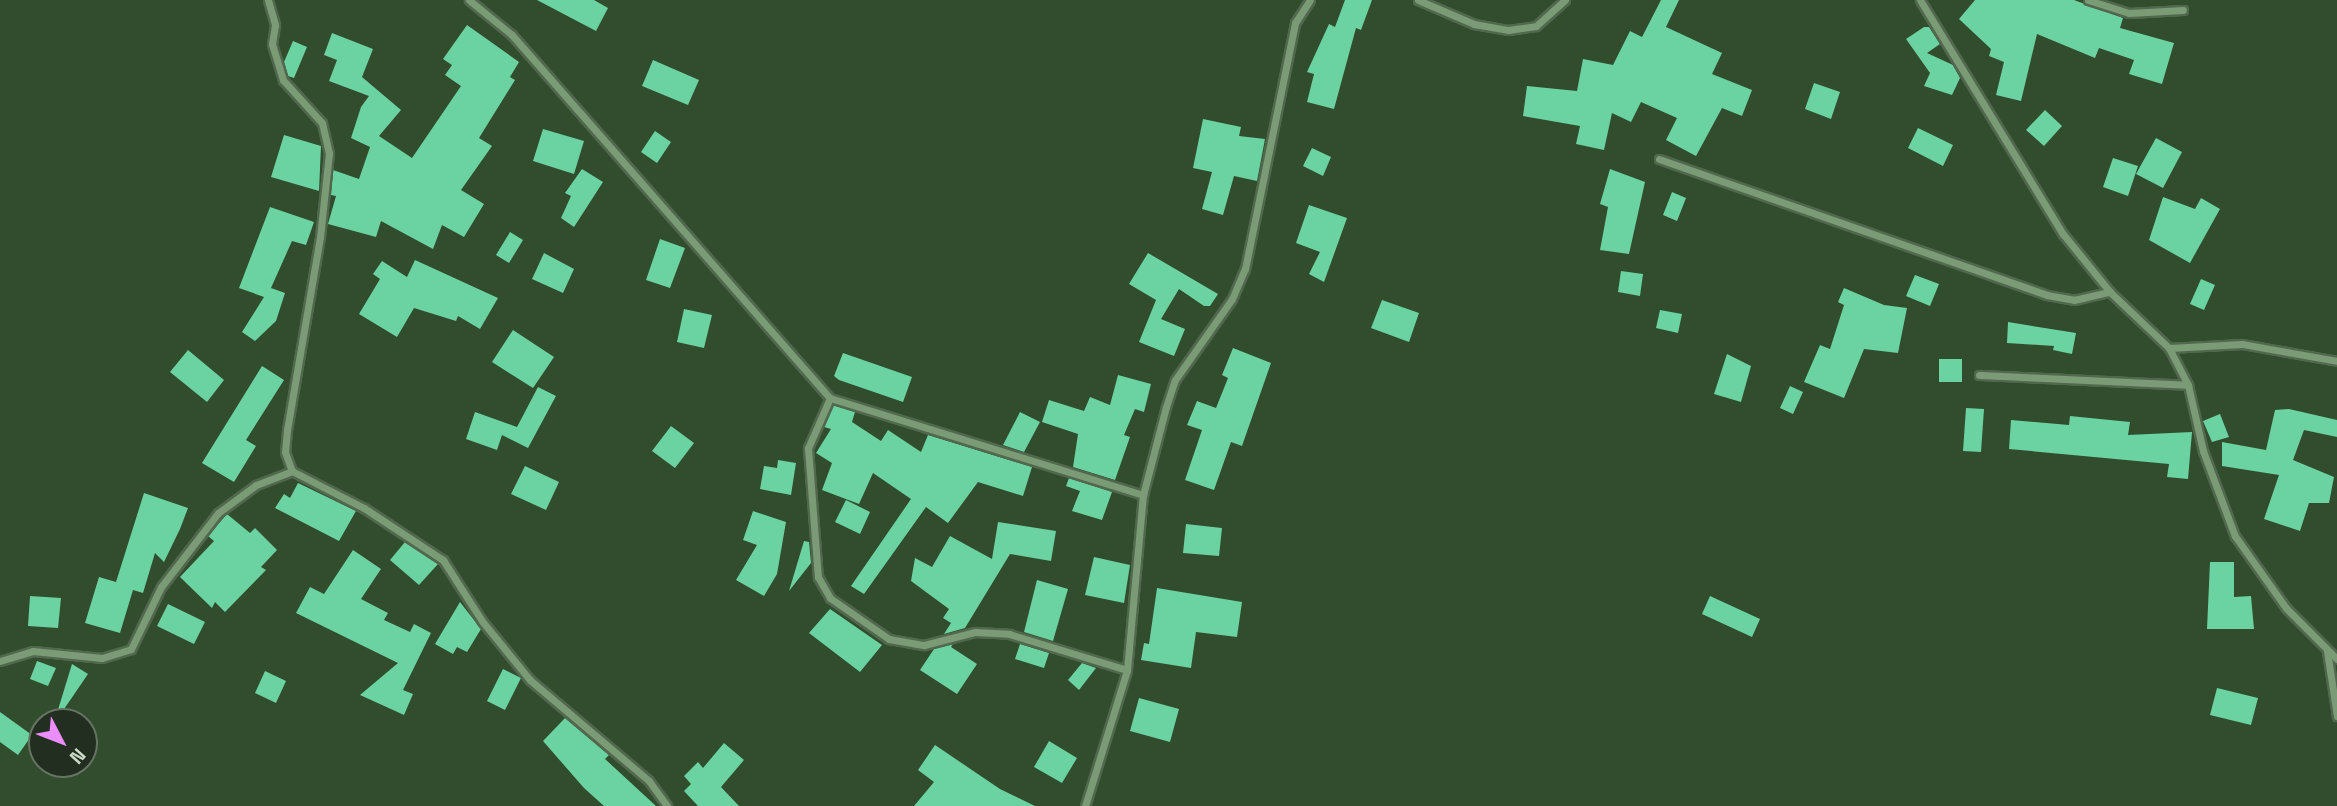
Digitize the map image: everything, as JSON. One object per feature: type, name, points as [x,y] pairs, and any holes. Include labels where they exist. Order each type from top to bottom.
[{"type":"street","points":[[268,0],[275,24],[272,44],[283,80],[322,123],[329,153],[320,236],[287,430],[285,452],[292,471],[364,508],[443,560],[482,621],[530,680],[649,781],[667,806]]},
{"type":"street","points":[[469,0],[512,35],[830,398],[1143,495]]},
{"type":"street","points":[[1085,806],[1127,670],[1143,495],[1175,380],[1232,299],[1245,269],[1295,23],[1310,0]]},
{"type":"street","points":[[1418,0],[1474,24],[1508,30],[1536,26],[1565,0]]},
{"type":"street","points":[[1920,0],[2063,234],[2110,292],[2169,348],[2188,385],[2203,451],[2235,536],[2287,607],[2337,659]]},
{"type":"street","points":[[2088,0],[2129,13],[2183,10]]},
{"type":"street","points":[[1659,159],[2047,295],[2074,300],[2110,292]]},
{"type":"street","points":[[2169,348],[2242,344],[2337,360]]},
{"type":"street","points":[[1979,375],[2188,385]]},
{"type":"street","points":[[830,398],[808,448],[818,577],[830,598],[889,639],[924,645],[975,632],[1009,634],[1127,670]]},
{"type":"street","points":[[0,661],[33,651],[102,658],[131,649],[161,587],[218,513],[256,485],[292,471]]},
{"type":"street","points":[[2327,651],[2337,716]]},
{"type":"building","points":[[537,0],[594,0],[608,8],[596,31]]},
{"type":"building","points":[[1345,0],[1372,0],[1361,30],[1356,28],[1334,109],[1307,102],[1314,74],[1307,72],[1329,24],[1335,27]]},
{"type":"building","points":[[1661,0],[1679,0],[1666,27],[1722,53],[1712,74],[1752,90],[1742,116],[1722,108],[1696,156],[1666,140],[1677,118],[1641,102],[1631,122],[1612,113],[1604,150],[1576,144],[1580,126],[1523,116],[1527,86],[1577,91],[1583,59],[1613,65],[1630,31],[1642,37]]},
{"type":"building","points":[[1975,0],[2074,0],[2123,18],[2120,28],[2174,43],[2162,84],[2129,74],[2134,60],[2099,48],[2095,58],[2037,34],[2021,101],[1996,95],[2004,62],[1989,56],[1991,49],[1959,19]]},
{"type":"building","points":[[467,25],[519,62],[510,77],[515,80],[479,138],[492,146],[461,190],[484,204],[464,237],[442,225],[433,249],[381,221],[376,237],[328,224],[336,196],[331,195],[333,170],[359,179],[370,147],[351,138],[361,107],[369,96],[329,81],[337,60],[324,55],[332,33],[373,49],[362,77],[401,110],[379,136],[412,158],[461,86],[445,75],[452,65],[443,59]]},
{"type":"building","points":[[1924,27],[1929,27],[1940,44],[1927,53],[1953,65],[1960,78],[1952,95],[1924,86],[1930,73],[1906,39]]},
{"type":"building","points":[[293,41],[307,47],[294,78],[288,76],[284,62]]},
{"type":"building","points":[[653,60],[699,80],[688,105],[642,86]]},
{"type":"building","points":[[1814,83],[1840,92],[1831,119],[1805,109]]},
{"type":"building","points":[[2045,110],[2062,126],[2044,146],[2026,130]]},
{"type":"building","points":[[1203,119],[1241,127],[1239,136],[1265,139],[1257,181],[1234,176],[1223,215],[1202,209],[1212,172],[1193,168]]},
{"type":"building","points":[[1918,128],[1953,145],[1943,166],[1908,148]]},
{"type":"building","points":[[543,129],[584,141],[574,174],[533,161]]},
{"type":"building","points":[[655,131],[671,142],[657,163],[641,152]]},
{"type":"building","points":[[284,135],[321,146],[319,191],[271,177]]},
{"type":"building","points":[[2156,138],[2182,152],[2163,188],[2136,174]]},
{"type":"building","points":[[1312,148],[1331,157],[1323,176],[1303,166]]},
{"type":"building","points":[[2113,158],[2138,166],[2128,196],[2103,187]]},
{"type":"building","points":[[582,169],[603,182],[574,227],[561,218],[571,196],[565,193]]},
{"type":"building","points":[[1610,169],[1645,182],[1629,254],[1600,250],[1608,207],[1600,204]]},
{"type":"building","points":[[1672,192],[1686,198],[1677,221],[1663,215]]},
{"type":"building","points":[[2163,197],[2195,209],[2201,198],[2220,209],[2190,263],[2149,240]]},
{"type":"building","points":[[1309,205],[1347,218],[1324,282],[1309,274],[1320,252],[1296,243]]},
{"type":"building","points":[[270,207],[314,222],[306,245],[292,241],[271,288],[285,293],[276,321],[255,341],[242,332],[264,297],[239,288]]},
{"type":"building","points":[[510,232],[523,240],[509,263],[496,255]]},
{"type":"building","points":[[660,239],[685,248],[670,288],[646,280]]},
{"type":"building","points":[[544,253],[574,269],[563,293],[532,279]]},
{"type":"building","points":[[1148,253],[1218,294],[1210,306],[1204,306],[1179,289],[1161,319],[1185,329],[1174,356],[1139,342],[1156,300],[1129,284]]},
{"type":"building","points":[[415,260],[498,298],[480,329],[458,316],[456,321],[414,308],[397,337],[359,314],[380,279],[373,274],[382,261],[407,277]]},
{"type":"building","points":[[1621,271],[1643,274],[1640,296],[1618,292]]},
{"type":"building","points":[[1915,275],[1939,284],[1930,306],[1906,296]]},
{"type":"building","points":[[2201,279],[2215,285],[2204,310],[2190,304]]},
{"type":"building","points":[[1844,288],[1884,305],[1907,308],[1898,353],[1864,349],[1844,398],[1804,382],[1820,345],[1830,349],[1844,305],[1838,302]]},
{"type":"building","points":[[1382,300],[1419,313],[1409,342],[1371,328]]},
{"type":"building","points":[[684,309],[712,315],[704,348],[677,342]]},
{"type":"building","points":[[1660,310],[1682,314],[1678,333],[1656,328]]},
{"type":"building","points":[[2008,322],[2076,333],[2072,354],[2053,350],[2054,346],[2007,343]]},
{"type":"building","points":[[513,330],[554,357],[533,388],[492,362]]},
{"type":"building","points":[[1233,348],[1271,363],[1242,446],[1231,442],[1214,490],[1185,480],[1202,430],[1187,425],[1197,401],[1216,408],[1228,378],[1222,375]]},
{"type":"building","points":[[188,350],[224,380],[207,402],[170,372]]},
{"type":"building","points":[[843,353],[912,377],[903,402],[834,376]]},
{"type":"building","points":[[1727,354],[1751,366],[1741,402],[1714,394]]},
{"type":"building","points":[[1939,359],[1962,359],[1962,382],[1939,382]]},
{"type":"building","points":[[262,366],[284,380],[246,440],[256,446],[234,482],[202,463]]},
{"type":"building","points":[[1118,375],[1151,384],[1144,412],[1135,409],[1124,435],[1130,437],[1115,480],[1073,467],[1078,434],[1042,422],[1049,400],[1084,411],[1090,397],[1110,405]]},
{"type":"building","points":[[1790,386],[1803,392],[1793,414],[1780,408]]},
{"type":"building","points":[[538,387],[556,396],[528,448],[502,435],[497,450],[466,439],[475,412],[517,427]]},
{"type":"building","points":[[833,405],[855,412],[852,422],[881,441],[888,430],[921,452],[928,435],[1032,467],[1023,496],[978,482],[948,523],[926,507],[864,594],[851,586],[911,499],[873,473],[859,504],[822,490],[832,463],[816,453],[831,429],[824,427]]},
{"type":"building","points":[[1966,408],[1984,409],[1981,452],[1963,451]]},
{"type":"building","points":[[2289,409],[2337,420],[2337,437],[2304,430],[2293,460],[2334,477],[2329,503],[2309,503],[2300,531],[2264,519],[2279,475],[2222,466],[2222,442],[2266,450],[2275,410]]},
{"type":"building","points":[[1020,412],[1040,422],[1024,452],[1003,445]]},
{"type":"building","points":[[2220,414],[2229,437],[2212,442],[2203,421]]},
{"type":"building","points":[[2070,416],[2130,422],[2128,435],[2192,432],[2188,479],[2167,477],[2169,464],[2009,449],[2011,420],[2069,425]]},
{"type":"building","points":[[671,426],[694,443],[675,468],[652,451]]},
{"type":"building","points":[[778,460],[796,463],[791,495],[760,489],[764,466],[777,468]]},
{"type":"building","points":[[525,466],[559,482],[546,510],[511,494]]},
{"type":"building","points":[[1069,478],[1112,492],[1102,520],[1072,511],[1080,491],[1066,486]]},
{"type":"building","points":[[298,483],[356,511],[339,541],[275,508],[284,494],[290,498]]},
{"type":"building","points":[[144,493],[188,508],[180,529],[164,562],[155,553],[143,593],[133,590],[120,633],[85,623],[99,577],[116,582]]},
{"type":"building","points":[[846,500],[870,512],[860,534],[835,522]]},
{"type":"building","points":[[753,511],[786,522],[777,574],[764,596],[736,580],[757,545],[743,540]]},
{"type":"building","points":[[227,514],[250,533],[255,528],[277,550],[261,567],[266,570],[225,612],[215,602],[212,608],[180,577],[214,541],[208,536]]},
{"type":"building","points":[[998,522],[1056,531],[1051,561],[1010,554],[965,628],[944,634],[951,623],[943,618],[949,609],[911,581],[915,558],[932,567],[950,536],[992,559]]},
{"type":"building","points":[[1186,524],[1222,528],[1219,556],[1183,553]]},
{"type":"building","points":[[804,541],[809,542],[811,563],[789,591]]},
{"type":"building","points":[[405,542],[438,564],[419,585],[390,560]]},
{"type":"building","points":[[353,550],[381,569],[361,599],[388,613],[384,620],[410,632],[414,624],[431,633],[403,690],[413,694],[404,715],[360,695],[398,663],[296,613],[310,587],[324,594]]},
{"type":"building","points":[[1094,557],[1130,565],[1124,603],[1085,595]]},
{"type":"building","points":[[2210,562],[2234,562],[2234,597],[2251,596],[2254,629],[2207,629]]},
{"type":"building","points":[[1037,580],[1068,589],[1053,641],[1024,632]]},
{"type":"building","points":[[1157,588],[1242,602],[1237,637],[1196,632],[1191,668],[1141,660],[1144,643],[1149,644]]},
{"type":"building","points":[[30,596],[61,598],[58,628],[28,626]]},
{"type":"building","points":[[1710,596],[1760,619],[1752,637],[1702,614]]},
{"type":"building","points":[[460,602],[481,629],[467,652],[457,647],[453,654],[435,644]]},
{"type":"building","points":[[168,604],[205,622],[194,644],[157,626]]},
{"type":"building","points":[[830,609],[882,645],[860,672],[809,633]]},
{"type":"building","points":[[953,644],[951,647],[977,664],[957,694],[920,670],[934,649]]},
{"type":"building","points":[[1020,644],[1049,653],[1044,668],[1015,659]]},
{"type":"building","points":[[37,661],[56,668],[48,686],[30,679]]},
{"type":"building","points":[[1082,663],[1096,668],[1079,690],[1068,680]]},
{"type":"building","points":[[72,664],[88,674],[65,708],[59,708]]},
{"type":"building","points":[[503,669],[521,678],[505,710],[487,701]]},
{"type":"building","points":[[265,671],[286,681],[276,703],[255,693]]},
{"type":"building","points":[[2217,688],[2258,698],[2251,725],[2210,715]]},
{"type":"building","points":[[1139,698],[1179,709],[1170,742],[1130,731]]},
{"type":"building","points":[[0,712],[28,732],[28,741],[18,755],[0,742]]},
{"type":"building","points":[[565,718],[609,755],[605,759],[656,806],[604,806],[584,788],[543,741]]},
{"type":"building","points":[[1049,741],[1077,758],[1062,783],[1034,767]]},
{"type":"building","points":[[724,743],[744,760],[721,787],[739,806],[698,806],[684,791],[691,784],[684,776],[698,762],[703,768]]},
{"type":"building","points":[[935,745],[1000,789],[1035,806],[914,806],[934,782],[918,770]]}]
